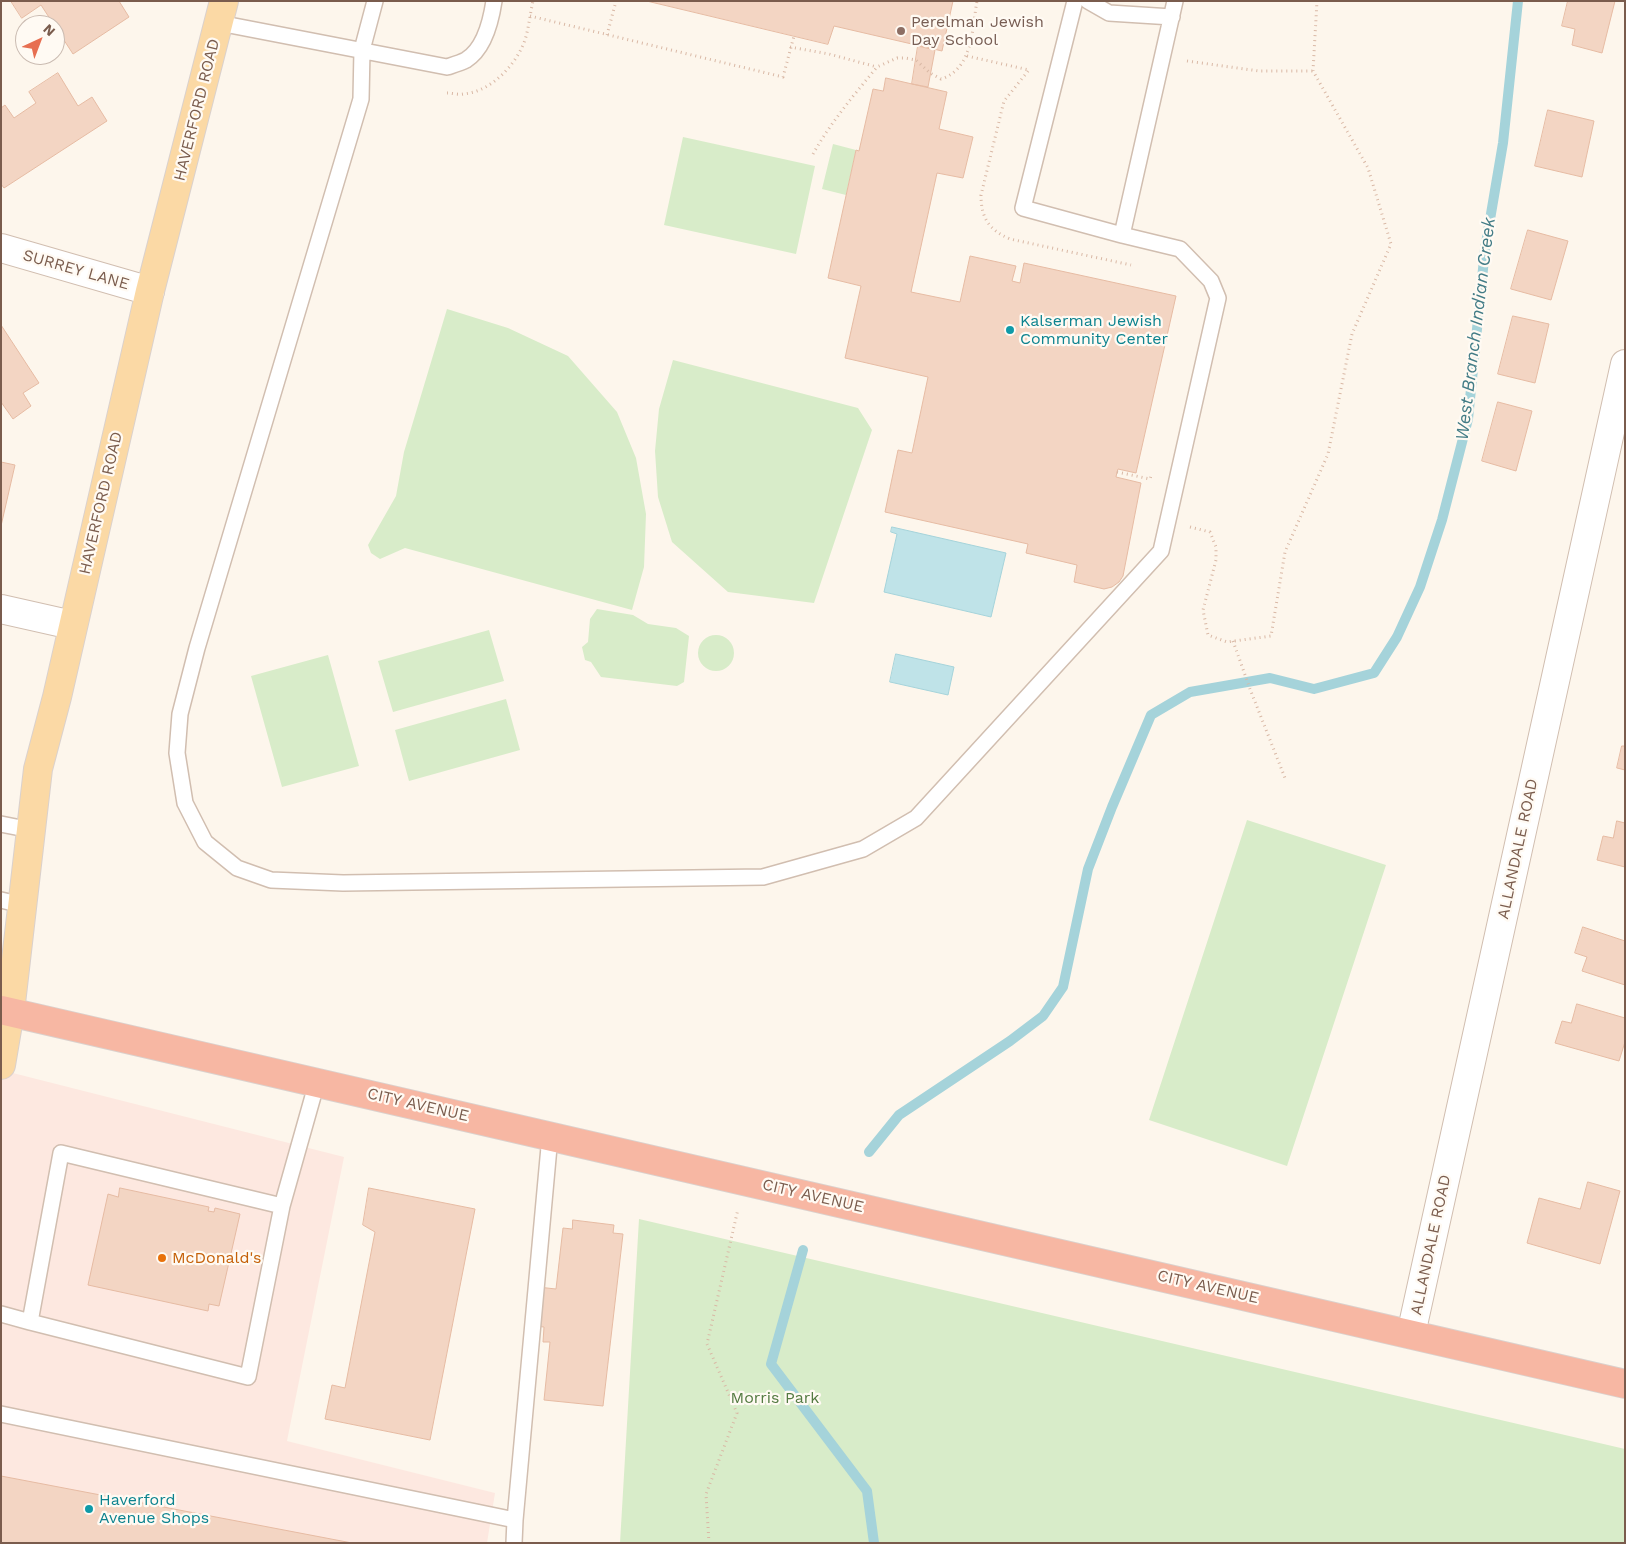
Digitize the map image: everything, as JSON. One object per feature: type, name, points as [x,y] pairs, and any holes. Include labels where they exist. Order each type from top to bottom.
[{"type":"highway","name":"CITY AVENUE","points":[[5,1011],[1625,1384]]},
{"type":"main road","name":"HAVERFORD ROAD","points":[[1,1065],[12,903],[31,830],[38,769],[150,291],[222,12]]},
{"type":"street","name":"SURREY LANE","points":[[1,248],[150,291]]},
{"type":"street","name":"ALLANDALE ROAD","points":[[1411,1334],[1625,364]]},
{"type":"street","points":[[1,609],[72,625]]},
{"type":"lane","points":[[375,1],[362,50],[361,99],[197,648],[180,714],[177,753],[185,803],[205,842],[236,868],[271,880],[343,883],[763,877],[864,849],[916,818],[994,735],[1161,551],[1218,298],[1211,281],[1180,249],[1023,208],[1075,1]]},
{"type":"lane","points":[[222,12],[362,50],[447,66],[466,60],[478,49],[491,17],[494,1]]},
{"type":"lane","points":[[1088,1],[1109,13],[1172,17]]},
{"type":"lane","points":[[1122,235],[1175,1]]},
{"type":"lane","points":[[1,824],[31,830]]},
{"type":"lane","points":[[1,1314],[248,1377],[282,1206],[317,1082]]},
{"type":"lane","points":[[514,1543],[550,1136]]},
{"type":"lane","points":[[30,1322],[61,1153],[282,1206]]},
{"type":"lane","points":[[1,1414],[515,1520]]},
{"type":"path","points":[[607,34],[616,1]]},
{"type":"path","points":[[813,154],[829,127],[877,67],[897,58],[916,60],[930,73],[941,79],[960,68],[967,56],[977,1]]},
{"type":"path","points":[[1167,522],[1210,532],[1216,547],[1216,560],[1203,610],[1208,635],[1227,642],[1271,636],[1285,552],[1328,454],[1352,334],[1391,244],[1368,168],[1313,71],[1317,1]]},
{"type":"path","points":[[530,16],[783,77],[794,36]]},
{"type":"path","points":[[790,47],[829,54],[877,67]]},
{"type":"path","points":[[967,56],[1029,70],[1004,101],[981,195],[981,207],[990,226],[998,234],[1010,239],[1134,265]]},
{"type":"path","points":[[1163,58],[1260,72],[1313,71]]},
{"type":"path","points":[[1117,472],[1150,479],[1152,469]]},
{"type":"path","points":[[1233,640],[1285,778]]},
{"type":"path","points":[[709,1543],[706,1494],[737,1413],[707,1344],[745,1181]]},
{"type":"shaded area","points":[[1,1070],[344,1157],[287,1441],[495,1493],[487,1543],[1,1543]]},
{"type":"green space","points":[[683,137],[815,166],[796,254],[664,225]]},
{"type":"green space","points":[[833,144],[856,150],[846,195],[822,189]]},
{"type":"green space","points":[[447,309],[508,328],[568,356],[617,412],[636,458],[646,514],[644,567],[632,610],[405,548],[380,559],[371,553],[368,545],[396,496],[404,452]]},
{"type":"green space","points":[[673,360],[858,408],[872,430],[814,603],[728,592],[672,542],[658,497],[655,451],[659,409]]},
{"type":"green space","points":[[597,609],[633,615],[648,624],[676,628],[689,636],[684,682],[677,686],[601,677],[591,662],[585,660],[582,647],[588,642],[590,619]]},
{"type":"green space","points":[[489,630],[504,681],[393,712],[378,661]]},
{"type":"green space","points":[[716,635],[723,636],[729,640],[733,646],[733,660],[729,666],[723,670],[716,671],[709,670],[703,666],[699,660],[698,653],[699,646],[703,640],[709,636]]},
{"type":"green space","points":[[328,655],[359,766],[282,787],[251,676]]},
{"type":"green space","points":[[506,699],[520,750],[409,781],[395,730]]},
{"type":"green space","points":[[1247,820],[1386,865],[1287,1166],[1149,1120]]},
{"type":"green space","name":"Morris Park","points":[[639,1219],[1625,1449],[1625,1543],[620,1543]]},
{"type":"water","points":[[892,527],[1006,553],[991,617],[884,592],[897,534],[891,532]]},
{"type":"water","points":[[896,654],[954,667],[948,695],[890,682]]},
{"type":"building","points":[[11,1],[119,1],[129,17],[73,54],[65,42],[65,15],[48,15],[41,5],[26,15],[20,15]]},
{"type":"building","name":"Perelman Jewish Day School","points":[[647,1],[953,1],[942,51],[834,26],[828,44]]},
{"type":"building","points":[[1568,1],[1615,1],[1602,53],[1572,45],[1575,29],[1562,26]]},
{"type":"building","points":[[918,46],[935,50],[928,87],[912,84]]},
{"type":"building","points":[[58,73],[78,106],[92,97],[107,121],[4,188],[1,184],[1,108],[5,105],[14,118],[36,103],[29,92]]},
{"type":"building","name":"Kalserman Jewish Community Center","points":[[886,78],[947,92],[939,129],[973,137],[963,178],[937,173],[911,292],[960,302],[970,256],[1016,266],[1012,281],[1020,283],[1024,263],[1176,296],[1136,473],[1118,469],[1117,472],[1116,477],[1141,483],[1123,576],[1112,587],[1104,589],[1074,582],[1077,565],[1026,553],[1028,544],[885,512],[898,450],[912,453],[928,377],[845,358],[861,286],[828,278],[856,150],[859,151],[873,89],[883,91]]},
{"type":"building","points":[[1548,110],[1594,121],[1582,177],[1535,166]]},
{"type":"building","points":[[1528,230],[1568,241],[1551,300],[1511,289]]},
{"type":"building","points":[[1513,316],[1549,324],[1535,383],[1498,374]]},
{"type":"building","points":[[1,325],[39,383],[23,393],[31,406],[13,419],[1,402]]},
{"type":"building","points":[[1498,402],[1532,411],[1516,471],[1482,461]]},
{"type":"building","points":[[1,462],[15,465],[1,526]]},
{"type":"building","points":[[1622,746],[1625,746],[1625,770],[1617,768]]},
{"type":"building","points":[[1617,821],[1625,823],[1625,867],[1597,860],[1603,836],[1613,838]]},
{"type":"building","points":[[1583,927],[1625,941],[1625,985],[1582,971],[1587,957],[1575,953]]},
{"type":"building","points":[[1577,1004],[1625,1018],[1625,1042],[1619,1061],[1555,1043],[1562,1021],[1571,1023]]},
{"type":"building","points":[[1588,1182],[1620,1191],[1600,1264],[1527,1243],[1539,1198],[1580,1209]]},
{"type":"building","name":"McDonald's","points":[[120,1188],[209,1207],[208,1211],[214,1212],[215,1208],[240,1214],[219,1306],[209,1304],[208,1311],[88,1285],[108,1194],[118,1197]]},
{"type":"building","points":[[369,1188],[475,1209],[430,1440],[325,1419],[332,1385],[345,1388],[375,1232],[363,1225]]},
{"type":"building","points":[[573,1220],[614,1225],[613,1233],[623,1234],[603,1406],[544,1400],[550,1342],[543,1342],[544,1327],[534,1326],[538,1287],[556,1289],[563,1228],[572,1229]]},
{"type":"building","name":"Haverford Avenue Shops","points":[[1,1476],[352,1543],[1,1543]]},
{"type":"waterway","name":"West Branch Indian Creek","points":[[869,1152],[899,1115],[1010,1041],[1043,1016],[1063,987],[1088,869],[1151,715],[1190,692],[1270,678],[1314,689],[1374,673],[1397,637],[1420,587],[1442,520],[1468,419],[1485,249],[1503,143],[1518,1]]},
{"type":"waterway","name":"West Branch Indian Creek","points":[[803,1250],[771,1364],[867,1491],[874,1543]]},
{"type":"place","name":"Perelman Jewish Day School","points":[[901,31]]},
{"type":"place","name":"Kalserman Jewish Community Center","points":[[1010,330]]},
{"type":"place","name":"McDonald's","points":[[162,1258]]},
{"type":"place","name":"Haverford Avenue Shops","points":[[89,1509]]}]
